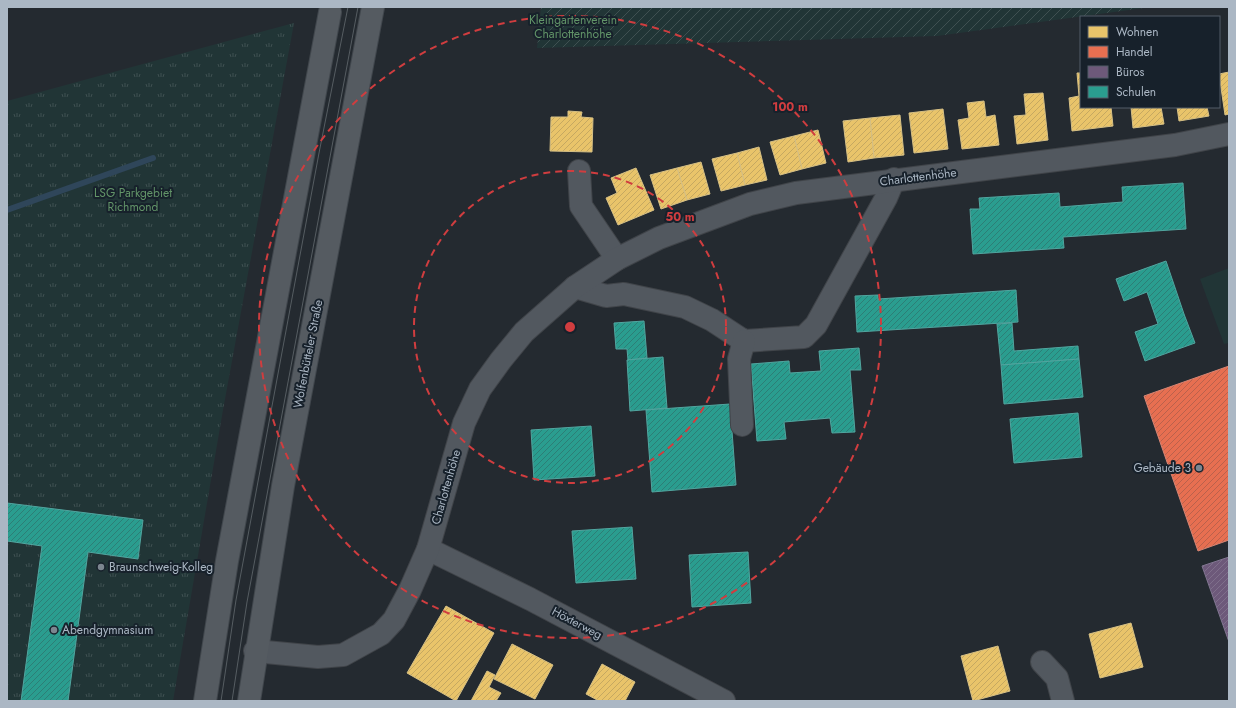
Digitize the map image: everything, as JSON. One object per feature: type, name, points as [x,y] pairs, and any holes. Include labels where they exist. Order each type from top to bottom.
[{"type":"main road","name":"Wolfenbütteler Straße","points":[[249,701],[255,650],[283,486],[373,7]]},
{"type":"main road","points":[[205,701],[227,560],[330,12]]},
{"type":"street","name":"Charlottenhöhe","points":[[255,650],[318,657],[343,655],[381,634],[394,620],[410,590],[428,549],[464,423],[480,389],[524,332],[575,287],[617,258],[658,238],[750,204],[796,193],[894,179],[1175,145],[1229,134]]},
{"type":"street","points":[[579,171],[581,206],[617,258]]},
{"type":"street","points":[[575,287],[606,296],[624,294],[685,307],[712,320],[744,341],[804,337],[812,329],[886,198],[894,179]]},
{"type":"street","points":[[742,425],[739,359],[744,341]]},
{"type":"street","name":"Höxterweg","points":[[428,549],[537,603],[724,701]]},
{"type":"street","points":[[1042,662],[1057,678],[1063,701]]},
{"type":"green space","name":"Kleingartenverein Charlottenhöhe","points":[[541,7],[1151,7],[937,36],[537,48]]},
{"type":"green space","name":"LSG Parkgebiet Richmond","points":[[294,23],[223,410],[173,701],[7,701],[7,101]]},
{"type":"green space","points":[[1229,268],[1229,343],[1224,344],[1200,279]]},
{"type":"building: Wohnen","points":[[1229,72],[1229,114],[1225,115],[1220,81],[1220,74]]},
{"type":"building: Wohnen","points":[[1077,73],[1080,73],[1080,108],[1111,108],[1113,126],[1072,131],[1069,98],[1079,96]]},
{"type":"building: Wohnen","points":[[1043,93],[1048,140],[1017,144],[1014,116],[1026,115],[1024,94]]},
{"type":"building: Wohnen","points":[[984,101],[986,117],[995,115],[999,145],[962,149],[958,120],[969,118],[967,103]]},
{"type":"building: Wohnen","points":[[1131,108],[1161,108],[1164,124],[1133,128]]},
{"type":"building: Wohnen","points":[[1177,108],[1207,108],[1209,116],[1179,121]]},
{"type":"building: Wohnen","points":[[943,109],[948,149],[914,153],[909,113]]},
{"type":"building: Wohnen","points":[[568,111],[582,112],[581,117],[593,118],[592,152],[550,151],[551,117],[568,117]]},
{"type":"building: Wohnen","points":[[900,115],[904,155],[874,158],[870,118]]},
{"type":"building: Wohnen","points":[[870,118],[874,158],[848,162],[843,121]]},
{"type":"building: Wohnen","points":[[818,130],[826,163],[802,169],[794,136]]},
{"type":"building: Wohnen","points":[[794,136],[802,169],[780,175],[770,142]]},
{"type":"building: Wohnen","points":[[759,147],[767,180],[745,185],[737,153]]},
{"type":"building: Wohnen","points":[[737,153],[745,185],[721,191],[712,159]]},
{"type":"building: Wohnen","points":[[701,162],[710,194],[687,200],[677,168]]},
{"type":"building: Wohnen","points":[[636,168],[654,210],[618,225],[606,198],[617,193],[611,178]]},
{"type":"building: Wohnen","points":[[677,168],[687,200],[661,209],[650,175]]},
{"type":"building: Wohnen","points":[[446,606],[494,633],[456,701],[407,673]]},
{"type":"building: Wohnen","points":[[1131,623],[1143,667],[1100,678],[1089,634]]},
{"type":"building: Wohnen","points":[[512,644],[553,665],[535,699],[494,679]]},
{"type":"building: Wohnen","points":[[998,646],[1010,691],[973,701],[961,656]]},
{"type":"building: Wohnen","points":[[602,664],[635,682],[625,701],[599,701],[586,694]]},
{"type":"building: Wohnen","points":[[487,671],[495,675],[489,687],[501,693],[496,701],[471,701]]},
{"type":"building: Handel","name":"Gebäude 3","points":[[1229,366],[1229,540],[1198,551],[1144,396]]},
{"type":"building: Büros","points":[[1229,557],[1229,642],[1202,566]]},
{"type":"building: Schulen","points":[[1183,183],[1186,229],[1063,237],[1064,248],[973,254],[970,209],[980,209],[979,198],[1059,193],[1060,207],[1123,202],[1122,187]]},
{"type":"building: Schulen","points":[[1166,261],[1195,343],[1145,361],[1135,332],[1158,324],[1147,292],[1124,301],[1116,279]]},
{"type":"building: Schulen","points":[[1016,290],[1018,322],[857,332],[855,296],[878,295],[878,299]]},
{"type":"building: Schulen","points":[[644,321],[647,358],[628,360],[627,349],[616,349],[614,323]]},
{"type":"building: Schulen","points":[[1012,323],[1014,351],[1078,346],[1079,359],[1001,365],[997,324]]},
{"type":"building: Schulen","points":[[859,348],[861,370],[850,370],[855,432],[832,433],[830,418],[784,422],[786,439],[757,441],[751,364],[789,361],[790,373],[821,371],[819,351]]},
{"type":"building: Schulen","points":[[663,357],[667,408],[630,411],[627,360]]},
{"type":"building: Schulen","points":[[1079,359],[1083,397],[1004,404],[1001,365]]},
{"type":"building: Schulen","points":[[730,404],[736,485],[652,492],[646,410]]},
{"type":"building: Schulen","points":[[1078,413],[1082,457],[1014,463],[1010,419]]},
{"type":"building: Schulen","points":[[591,426],[595,476],[534,480],[531,430]]},
{"type":"building: Schulen","name":"Abendgymnasium","points":[[7,503],[143,520],[138,559],[88,552],[68,701],[21,701],[42,546],[7,541]]},
{"type":"building: Schulen","points":[[632,527],[636,579],[576,583],[572,531]]},
{"type":"building: Schulen","points":[[748,552],[751,603],[692,607],[689,555]]},
{"type":"waterway","points":[[7,210],[153,158]]},
{"type":"tram line","points":[[221,701],[236,600],[319,153],[348,7]]},
{"type":"tram line","points":[[232,701],[247,602],[358,7]]},
{"type":"place","name":"Gebäude 3","points":[[1199,468]]},
{"type":"place","name":"Braunschweig-Kolleg","points":[[101,567]]},
{"type":"place","name":"Abendgymnasium","points":[[54,630]]}]
